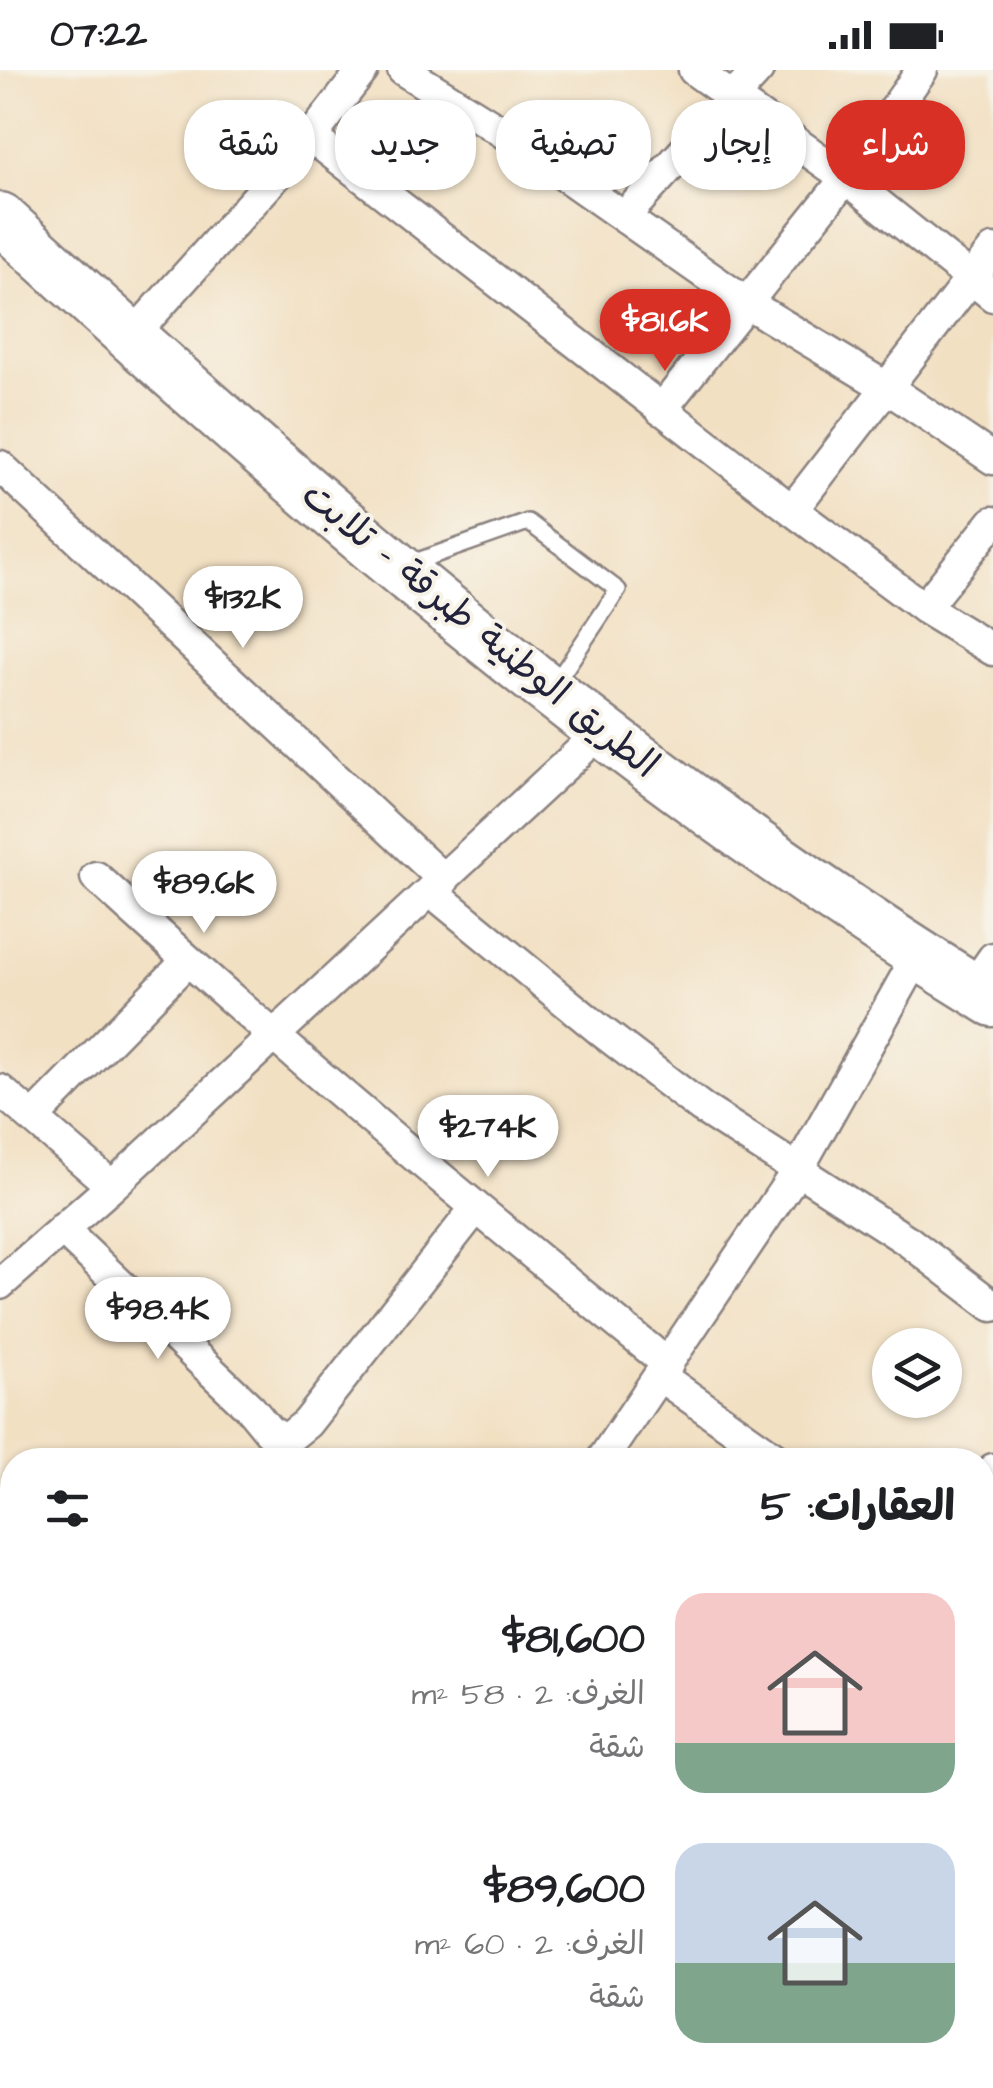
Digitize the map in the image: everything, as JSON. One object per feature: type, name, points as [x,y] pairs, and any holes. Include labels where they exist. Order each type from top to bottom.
[{"type":"main road","name":"الطريق الوطنية طبرقة - تلابت","points":[[0,218],[398,568],[601,732],[918,955],[986,982]]},
{"type":"street","points":[[315,132],[363,70]]},
{"type":"street","points":[[402,70],[501,132],[745,302],[886,387],[993,459]]},
{"type":"street","points":[[694,70],[826,164]]},
{"type":"street","points":[[624,217],[758,70]]},
{"type":"street","points":[[901,100],[922,70]]},
{"type":"street","points":[[315,140],[792,510],[924,608],[993,650]]},
{"type":"street","points":[[132,336],[263,190]]},
{"type":"street","points":[[662,410],[836,190]]},
{"type":"street","points":[[861,190],[981,286]]},
{"type":"street","points":[[792,510],[886,387],[981,286],[993,250]]},
{"type":"street","points":[[0,466],[438,886],[600,1030],[702,1108],[908,1241],[993,1306]]},
{"type":"street","points":[[924,608],[993,522]]},
{"type":"street","points":[[0,1284],[112,1186],[601,732]]},
{"type":"street","points":[[96,878],[273,1038],[664,1370],[763,1448]]},
{"type":"street","points":[[610,1448],[797,1171],[918,955]]},
{"type":"street","points":[[33,1118],[187,961]]},
{"type":"street","points":[[0,1090],[112,1186]]},
{"type":"street","points":[[62,1230],[269,1431],[286,1440],[307,1423],[475,1209]]},
{"type":"lane","points":[[398,568],[528,522],[618,590],[550,691]]}]
